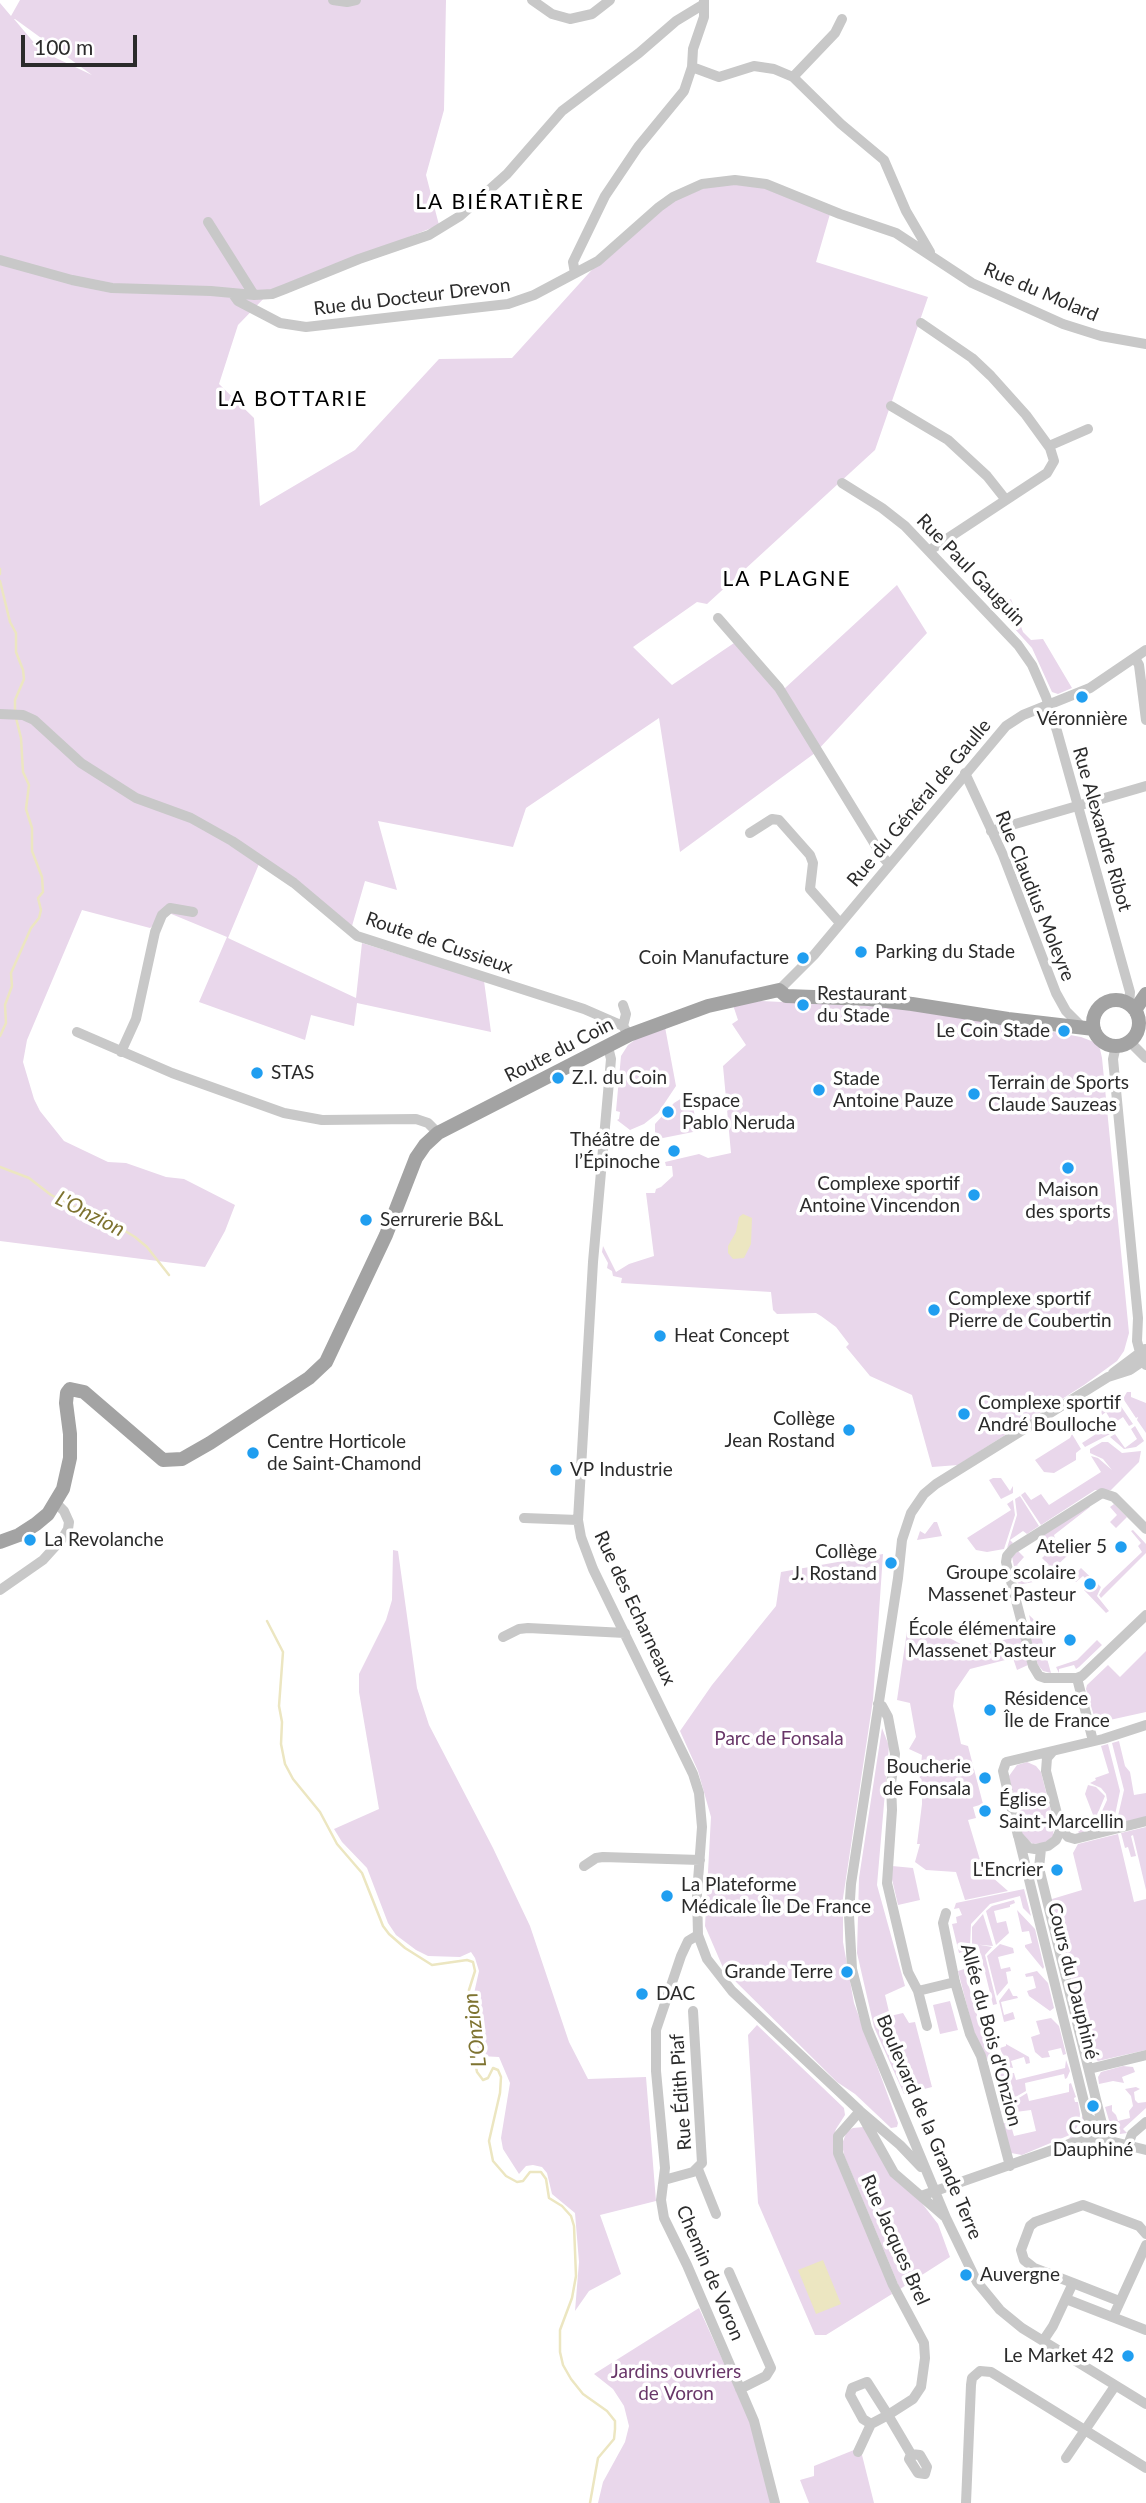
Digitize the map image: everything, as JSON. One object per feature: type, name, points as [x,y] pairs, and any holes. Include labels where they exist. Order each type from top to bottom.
[{"type":"main road","name":"Route du Coin","points":[[56,1503],[63,1489],[70,1458],[66,1403],[70,1389],[84,1392],[155,1456],[163,1460],[182,1459],[208,1445],[309,1378],[326,1362],[386,1235],[416,1158],[425,1145],[438,1133],[608,1047],[626,1030],[708,1006],[779,990],[786,996],[869,999],[1088,1028]]},
{"type":"main road","points":[[1132,1007],[1146,994]]},
{"type":"main road","points":[[1115,1000],[1132,1007],[1139,1027],[1123,1044],[1103,1042],[1088,1028],[1102,1005],[1115,1000]]},
{"type":"main road","points":[[0,1542],[19,1535],[36,1524],[56,1503]]},
{"type":"street","points":[[333,0],[356,0]]},
{"type":"street","points":[[532,0],[546,5],[560,18],[578,18],[598,11],[610,0]]},
{"type":"street","points":[[575,273],[573,262],[601,202],[638,147],[679,100],[688,82],[693,52],[704,17],[704,2]]},
{"type":"street","points":[[0,260],[112,288],[272,294],[359,259],[409,243],[446,226],[479,202],[502,180],[566,107],[639,52],[676,20],[704,2]]},
{"type":"street","points":[[793,77],[835,33],[842,19]]},
{"type":"street","points":[[692,67],[719,77],[754,66],[774,69],[793,77],[841,124],[884,160],[906,211],[930,255]]},
{"type":"street","name":"Rue du Docteur Drevon","points":[[233,294],[238,301],[279,323],[306,327],[508,304],[534,295],[605,256],[673,197],[702,184],[735,180],[766,184],[896,233],[930,255]]},
{"type":"street","points":[[208,222],[254,295]]},
{"type":"street","name":"Rue du Molard","points":[[930,255],[972,283],[1063,324],[1101,336],[1146,344]]},
{"type":"street","points":[[921,323],[972,358],[991,376],[1049,446],[1054,461],[1047,473],[930,550]]},
{"type":"street","points":[[891,406],[948,440],[987,476],[1006,500]]},
{"type":"street","points":[[1049,446],[1088,429]]},
{"type":"street","name":"Rue Paul Gauguin","points":[[842,483],[882,508],[930,550],[1026,655],[1049,705]]},
{"type":"street","points":[[718,618],[779,688],[882,856],[889,863]]},
{"type":"street","name":"Rue du Général de Gaulle","points":[[779,990],[798,972],[965,773],[1014,720],[1090,688],[1146,650]]},
{"type":"street","points":[[1135,658],[1139,665],[1146,720]]},
{"type":"street","name":"Rue Alexandre Ribot","points":[[1049,705],[1132,1007]]},
{"type":"street","name":"Route de Cussieux","points":[[0,714],[23,715],[34,720],[81,763],[136,797],[191,818],[232,841],[294,883],[357,936],[584,1009],[626,1030]]},
{"type":"street","name":"Rue Claudius Moleyre","points":[[965,773],[1032,928],[1056,993],[1066,1012],[1088,1028]]},
{"type":"street","points":[[991,831],[1146,786]]},
{"type":"street","points":[[750,833],[772,819],[779,820],[792,838],[810,855],[813,863],[810,889],[840,923]]},
{"type":"street","points":[[121,1052],[136,1019],[155,932],[162,915],[170,908],[193,912]]},
{"type":"street","points":[[623,1005],[626,1030]]},
{"type":"street","points":[[77,1032],[172,1073],[284,1113],[321,1120],[415,1119],[428,1123],[438,1133]]},
{"type":"street","points":[[1144,1356],[1138,1322],[1113,1059],[1123,1044],[1146,1058]]},
{"type":"street","name":"Rue des Echarneaux","points":[[608,1047],[611,1059],[593,1262],[578,1520],[585,1552],[696,1784],[702,1809],[698,1935],[707,1959],[722,1981],[859,2111],[912,2156],[929,2178]]},
{"type":"street","name":"Boulevard de la Grande Terre","points":[[1144,1356],[1130,1370],[1108,1377],[936,1484],[920,1500],[903,1532],[851,1884],[850,1940],[855,1984],[867,2028],[971,2272],[984,2292],[1009,2318],[1043,2342],[1146,2404]]},
{"type":"street","points":[[1146,1529],[1114,1497],[1102,1493],[1009,1552],[1006,1562],[1033,1666],[1039,1676],[1077,1678],[1090,1669],[1146,1615]]},
{"type":"street","points":[[0,1590],[43,1560],[68,1530],[69,1522],[56,1503]]},
{"type":"street","points":[[524,1518],[578,1520]]},
{"type":"street","points":[[503,1637],[519,1629],[528,1628],[625,1633]]},
{"type":"street","points":[[1077,1678],[1093,1741]]},
{"type":"street","points":[[878,1704],[888,1717],[895,1754],[891,1783],[887,1883],[908,1972],[918,1992],[927,2026]]},
{"type":"street","points":[[1028,1755],[1093,1741],[1146,1724]]},
{"type":"street","points":[[1053,1751],[1047,1758],[1046,1771],[1061,1829],[1068,1837],[1075,1839],[1146,1821]]},
{"type":"street","points":[[1028,1755],[1046,1771]]},
{"type":"street","name":"Cours du Dauphiné","points":[[1028,1755],[1011,1759],[1003,1768],[1018,1836],[1074,2009],[1079,2053]]},
{"type":"street","points":[[1018,1836],[1029,1848],[1041,1849],[1056,1840],[1061,1829]]},
{"type":"street","name":"Cours du Dauphiné","points":[[1041,1849],[1039,1868],[1062,2011],[1085,2068],[1088,2118],[1103,2124],[1106,2140]]},
{"type":"street","points":[[584,1866],[603,1857],[700,1860]]},
{"type":"street","name":"Allée du Bois d'Onzion","points":[[946,1913],[943,1923],[955,1982],[970,2034],[981,2056],[1010,2166]]},
{"type":"street","name":"Chemin de Voron","points":[[698,1935],[688,1941],[681,1956],[656,2030],[656,2071],[666,2168],[661,2200],[664,2218],[687,2265],[758,2434],[775,2503]]},
{"type":"street","points":[[918,1992],[955,1982]]},
{"type":"street","points":[[1062,2011],[1074,2009]]},
{"type":"street","name":"Rue Édith Piaf","points":[[693,2011],[703,2156],[698,2169],[716,2214]]},
{"type":"street","points":[[1085,2068],[1146,2055]]},
{"type":"street","name":"Rue des Echarneaux","points":[[859,2111],[890,2167],[906,2185],[946,2218]]},
{"type":"street","name":"Rue Jacques Brel","points":[[859,2111],[838,2136],[838,2153],[893,2285],[922,2336],[925,2350],[923,2378],[917,2395],[871,2424]]},
{"type":"street","points":[[1128,2145],[1132,2134],[1146,2122]]},
{"type":"street","points":[[891,2137],[903,2132],[907,2125]]},
{"type":"street","points":[[921,2196],[1079,2141],[1106,2140],[1146,2150]]},
{"type":"street","name":"Rue Édith Piaf","points":[[664,2180],[698,2169]]},
{"type":"street","points":[[1119,2301],[1034,2268],[1024,2260],[1021,2250],[1030,2226],[1083,2205],[1139,2226],[1146,2234]]},
{"type":"street","points":[[1113,2317],[1146,2245]]},
{"type":"street","points":[[729,2272],[771,2368],[766,2376],[740,2389]]},
{"type":"street","points":[[1043,2342],[1073,2283]]},
{"type":"street","points":[[1066,2299],[1146,2330]]},
{"type":"street","points":[[966,2503],[971,2385],[972,2378],[979,2371],[992,2372],[1146,2469]]},
{"type":"street","points":[[858,2452],[871,2424],[863,2419],[851,2398],[850,2390],[860,2383],[869,2384],[911,2454]]},
{"type":"street","points":[[1066,2458],[1115,2386]]},
{"type":"green space","points":[[20,0],[446,0],[444,110],[426,175],[439,225],[269,293],[238,325],[219,384],[254,418],[260,506],[355,450],[439,359],[512,358],[608,252],[658,203],[740,177],[830,214],[816,262],[928,297],[875,450],[707,604],[697,602],[633,647],[672,685],[737,641],[784,689],[897,585],[927,633],[815,753],[680,852],[659,718],[526,808],[513,847],[378,821],[397,890],[365,881],[352,926],[259,864],[228,938],[356,998],[362,943],[484,981],[491,1032],[357,1003],[354,1026],[311,1015],[305,1040],[199,1002],[227,937],[169,913],[150,928],[82,910],[27,1040],[23,1062],[34,1099],[64,1141],[108,1162],[126,1163],[166,1177],[184,1179],[235,1205],[225,1231],[205,1267],[0,1241],[0,3],[11,16]],"holes":[[[15,19],[92,75],[41,51]]]},
{"type":"green space","points":[[1011,599],[1023,632],[1031,640],[1043,639],[1072,688],[1058,694],[1052,692],[1032,648],[996,608]]},
{"type":"green space","name":"Complexe sportif Antoine Vincendon","points":[[761,1001],[928,1009],[1081,1037],[1094,1042],[1100,1049],[1102,1058],[1129,1333],[1124,1351],[1117,1361],[958,1465],[932,1467],[912,1395],[870,1376],[846,1347],[849,1344],[836,1327],[816,1313],[777,1314],[773,1310],[771,1292],[621,1283],[622,1278],[613,1276],[612,1271],[607,1268],[603,1246],[616,1272],[629,1264],[654,1256],[646,1193],[655,1193],[656,1189],[673,1176],[672,1166],[666,1166],[665,1162],[699,1154],[708,1158],[731,1153],[723,1066],[746,1045],[732,1024],[738,1020],[733,1005]]},
{"type":"green space","points":[[665,1027],[676,1086],[658,1113],[644,1124],[630,1130],[617,1120],[620,1112],[616,1111],[621,1056],[628,1045],[639,1037]]},
{"type":"green space","points":[[690,1093],[698,1131],[658,1139],[655,1124],[674,1103]]},
{"type":"green space","points":[[1127,1392],[1131,1392],[1131,1397],[1146,1403],[1146,1433],[1137,1420],[1138,1417],[1136,1418],[1124,1400]]},
{"type":"green space","points":[[1114,1396],[1133,1424],[1129,1426],[1123,1417],[1113,1424],[1106,1412],[1102,1415],[1101,1410],[1115,1402]]},
{"type":"green space","points":[[1110,1425],[1114,1432],[1085,1447],[1082,1443]]},
{"type":"green space","points":[[1135,1426],[1144,1441],[1136,1447],[1124,1449],[1110,1437],[1115,1434],[1125,1448],[1137,1439],[1131,1429]]},
{"type":"green space","points":[[1072,1434],[1081,1449],[1076,1453],[1076,1460],[1054,1473],[1044,1472],[1035,1460],[1070,1438]]},
{"type":"green space","points":[[1102,1442],[1108,1442],[1122,1453],[1141,1451],[1139,1462],[1111,1490],[1095,1490],[1041,1525],[1021,1495],[1025,1492],[1031,1500],[1041,1494],[1049,1505],[1101,1472],[1091,1456],[1098,1458],[1112,1470],[1103,1459],[1090,1453],[1090,1449]]},
{"type":"green space","points":[[1001,1478],[1010,1491],[1013,1486],[1013,1493],[1001,1499],[989,1480]]},
{"type":"green space","points":[[1020,1496],[1039,1526],[1027,1534],[1023,1531],[1010,1540],[1013,1543],[1007,1548],[1017,1515],[1015,1499]]},
{"type":"green space","points":[[1013,1500],[1015,1515],[1004,1549],[987,1552],[976,1550],[967,1538],[1011,1510],[1007,1504]]},
{"type":"green space","points":[[1114,1504],[1127,1517],[1116,1528],[1110,1522],[1117,1515],[1110,1507]]},
{"type":"green space","points":[[1089,1505],[1090,1507],[1054,1535],[1057,1546],[1067,1556],[1051,1571],[1033,1582],[1018,1585],[1012,1557],[1018,1551],[1024,1557],[1017,1565],[1033,1581],[1049,1565],[1042,1558],[1045,1555],[1037,1546],[1045,1540],[1042,1535]]},
{"type":"green space","points":[[934,1522],[937,1522],[942,1536],[917,1540],[920,1531],[925,1534]]},
{"type":"green space","points":[[1131,1531],[1146,1544],[1146,1553],[1101,1598],[1099,1595],[1103,1589],[1142,1552],[1138,1546],[1141,1543]]},
{"type":"green space","points":[[393,1550],[398,1551],[417,1688],[429,1725],[530,1926],[569,2042],[588,2079],[646,2077],[656,2201],[600,2215],[621,2274],[589,2291],[575,2311],[579,2262],[575,2213],[552,2194],[547,2173],[542,2167],[526,2166],[519,2174],[503,2149],[501,2138],[510,2083],[499,2057],[480,2056],[473,2031],[471,2007],[479,1971],[475,1958],[471,1952],[460,1957],[428,1956],[396,1935],[388,1923],[367,1868],[342,1842],[334,1829],[379,1809],[359,1692],[359,1674],[386,1620],[392,1600]]},
{"type":"green space","name":"Parc de Fonsala","points":[[883,1554],[873,1700],[843,1898],[843,1942],[854,2003],[898,2123],[897,2127],[891,2128],[855,2094],[837,2082],[724,1970],[705,1926],[711,1817],[698,1771],[680,1731],[712,1685],[776,1606],[781,1572]]},
{"type":"green space","points":[[1081,1568],[1101,1587],[1097,1596],[1109,1611],[1106,1613],[1084,1590],[1090,1583],[1083,1576],[1076,1582],[1071,1578]]},
{"type":"green space","points":[[1029,1615],[1044,1629],[1040,1633],[1051,1673],[1043,1671],[1038,1665],[1028,1630],[1032,1627]]},
{"type":"green space","points":[[908,1624],[947,1630],[946,1636],[968,1648],[1021,1636],[1028,1665],[1017,1670],[1013,1658],[970,1669],[955,1691],[953,1706],[961,1744],[968,1746],[983,1804],[973,1807],[976,1818],[968,1820],[984,1870],[1008,1891],[965,1900],[956,1872],[926,1870],[915,1862],[920,1844],[917,1844],[922,1794],[918,1793],[922,1755],[909,1749],[916,1737],[910,1703],[897,1700]]},
{"type":"green space","points":[[1097,1640],[1102,1645],[1079,1667],[1076,1669],[1074,1665],[1059,1669],[1059,1673],[1056,1667],[1077,1660]]},
{"type":"green space","points":[[1146,1651],[1146,1712],[1096,1723],[1087,1685],[1108,1665],[1120,1677]]},
{"type":"green space","points":[[882,1728],[889,1746],[877,1885],[905,1986],[885,1995],[890,2016],[903,2013],[909,2023],[915,2022],[932,2087],[904,2094],[874,2027],[857,1953],[859,1878]]},
{"type":"green space","points":[[1119,1741],[1125,1766],[1130,1772],[1134,1795],[1146,1793],[1146,1818],[1119,1823],[1124,1790],[1112,1743]]},
{"type":"green space","points":[[1108,1744],[1120,1791],[1115,1815],[1102,1811],[1107,1800],[1106,1794],[1101,1788],[1090,1783],[1109,1773],[1101,1746]]},
{"type":"green space","points":[[1027,1762],[1041,1772],[1054,1824],[1053,1836],[1046,1843],[1033,1844],[1022,1835],[1009,1776],[1017,1765]]},
{"type":"green space","points":[[1088,1785],[1096,1787],[1105,1796],[1095,1820],[1085,1794]]},
{"type":"green space","points":[[1101,1813],[1114,1817],[1116,1824],[1079,1834],[1077,1827],[1095,1822]]},
{"type":"green space","points":[[1146,1827],[1146,1890],[1133,1835],[1131,1836],[1136,1856],[1131,1857],[1121,1833]]},
{"type":"green space","points":[[1118,1834],[1134,1902],[1146,1899],[1146,2050],[1098,2061],[1091,2055],[1052,1899],[1082,1890],[1073,1853],[1078,1844]]},
{"type":"green space","points":[[892,1866],[913,1868],[920,1900],[898,1905],[891,1875]]},
{"type":"green space","points":[[1024,1889],[1031,1916],[1023,1908],[1020,1896],[990,1904],[971,1924],[970,1947],[959,1953],[952,1924],[957,1923],[956,1917],[962,1915],[959,1908],[954,1909],[956,1903]]},
{"type":"green space","points":[[1014,1900],[1015,1903],[1010,1907],[994,1911],[997,1923],[1006,1921],[1009,1933],[996,1945],[986,1911],[992,1906]]},
{"type":"green space","points":[[1017,1910],[1035,1929],[1043,1969],[1025,1947],[1032,1943],[1029,1931],[1022,1932]]},
{"type":"green space","points":[[983,1914],[993,1946],[972,1944],[972,1927]]},
{"type":"green space","points":[[975,1944],[992,1947],[985,1955],[997,2004],[993,2005],[979,1948],[976,1948]]},
{"type":"green space","points":[[1000,1944],[1013,1948],[1014,1953],[998,1957],[1001,1969],[1010,1967],[1011,1971],[1006,1972],[1008,1983],[997,1996],[987,1956]]},
{"type":"green space","points":[[964,1969],[987,2050],[995,2049],[996,2062],[1000,2069],[1006,2073],[1014,2073],[1016,2080],[1065,2068],[1066,2060],[1070,2071],[1065,2079],[1064,2074],[1025,2083],[1026,2091],[1012,2099],[1006,2113],[999,2112],[1004,2111],[993,2059],[986,2060],[973,2029],[958,1971]]},
{"type":"green space","points":[[1037,1971],[1048,1983],[1054,2008],[1050,2011],[1029,1996],[1027,1991],[1036,1988],[1033,1976],[1026,1977],[1025,1974]]},
{"type":"green space","points":[[1009,1988],[1013,1996],[1018,1998],[1001,2002],[1004,2015],[1013,2012],[1015,2019],[1004,2022],[999,2001]]},
{"type":"green space","points":[[950,2001],[958,2030],[940,2034],[933,2005]]},
{"type":"green space","points":[[1051,2018],[1059,2026],[1066,2054],[1063,2055],[1061,2048],[1048,2051],[1050,2057],[1042,2058],[1035,2052],[1031,2037],[1040,2034],[1036,2021]]},
{"type":"green space","points":[[757,2025],[844,2108],[845,2115],[833,2138],[835,2156],[892,2294],[826,2335],[815,2335],[758,2203],[748,2035]]},
{"type":"green space","points":[[1006,2044],[1029,2057],[1030,2063],[1026,2064],[1024,2057],[1011,2061],[1013,2068],[1007,2067],[1000,2048]]},
{"type":"green space","points":[[1123,2066],[1133,2067],[1135,2072],[1122,2077],[1124,2083],[1113,2081],[1099,2084],[1098,2077],[1101,2072]]},
{"type":"green space","points":[[1071,2083],[1080,2114],[1079,2124],[1072,2134],[1022,2155],[1011,2153],[1001,2124],[1010,2122],[1014,2136],[1036,2131],[1031,2110],[1008,2113],[1014,2101],[1027,2093],[1029,2101],[1069,2092]]},
{"type":"green space","points":[[1125,2089],[1140,2089],[1134,2092],[1135,2100],[1138,2103],[1146,2102],[1146,2108],[1123,2129],[1127,2133],[1120,2134],[1111,2127],[1105,2107],[1112,2105],[1112,2111],[1118,2121],[1130,2118],[1129,2111],[1133,2106],[1131,2096]]},
{"type":"green space","points":[[1083,2114],[1098,2128],[1091,2135],[1067,2140],[1078,2130]]},
{"type":"green space","points":[[863,2127],[938,2224],[950,2257],[900,2289],[844,2155],[842,2144],[847,2131]]},
{"type":"green space","name":"Jardins ouvriers de Voron","points":[[699,2308],[752,2425],[772,2503],[598,2503],[603,2482],[625,2442],[629,2426],[624,2406],[613,2389],[594,2374]]},
{"type":"green space","points":[[854,2450],[862,2455],[874,2503],[809,2503],[800,2480],[814,2476],[814,2466]]},
{"type":"shaded area","points":[[743,1214],[752,1218],[751,1244],[744,1258],[733,1259],[728,1253],[728,1246],[736,1232],[739,1217]]},
{"type":"shaded area","points":[[823,2260],[841,2304],[816,2314],[798,2270]]},
{"type":"waterway","points":[[0,569],[0,574]]},
{"type":"waterway","points":[[0,581],[10,622],[16,633],[16,652],[23,670],[24,679],[15,700],[15,710]]},
{"type":"waterway","points":[[0,1036],[6,1023],[5,1005],[12,986],[11,973],[31,928],[39,918],[41,910],[38,898],[43,892],[42,877],[32,851],[32,828],[26,809],[29,785],[23,772],[21,738],[16,718]]},
{"type":"waterway","name":"L'Onzion","points":[[0,1167],[29,1178],[51,1195],[86,1212],[99,1215],[135,1237],[147,1247],[169,1275]]},
{"type":"waterway","name":"L'Onzion","points":[[267,1621],[283,1652],[279,1706],[285,1764],[293,1779],[320,1812],[337,1844],[362,1873],[383,1926],[389,1934],[432,1965],[467,1960],[473,1962],[475,1971],[469,1990],[471,2044],[477,2072],[483,2080],[488,2078],[493,2068],[498,2070],[501,2077],[489,2141],[493,2161],[506,2176],[517,2182],[523,2181],[530,2172],[541,2172],[546,2179],[549,2198],[571,2216],[574,2226],[576,2276],[572,2298],[560,2330],[560,2352],[563,2365],[571,2379],[583,2394],[607,2411],[615,2421],[614,2439],[598,2458],[590,2503]]},
{"type":"place","name":"Véronnière","points":[[1082,697]]},
{"type":"place","name":"Parking du Stade","points":[[861,952]]},
{"type":"place","name":"Coin Manufacture","points":[[803,958]]},
{"type":"place","name":"Restaurant du Stade","points":[[803,1005]]},
{"type":"place","name":"Le Coin Stade","points":[[1064,1031]]},
{"type":"place","name":"STAS","points":[[257,1073]]},
{"type":"place","name":"Z.I. du Coin","points":[[558,1078]]},
{"type":"place","name":"Stade Antoine Pauze","points":[[819,1090]]},
{"type":"place","name":"Terrain de Sports Claude Sauzeas","points":[[974,1094]]},
{"type":"place","name":"Espace Pablo Neruda","points":[[668,1112]]},
{"type":"place","name":"Théâtre de l’Épinoche","points":[[674,1151]]},
{"type":"place","name":"Maison des sports","points":[[1068,1168]]},
{"type":"place","name":"Complexe sportif Antoine Vincendon","points":[[974,1195]]},
{"type":"place","name":"Serrurerie B&L","points":[[366,1220]]},
{"type":"place","name":"Complexe sportif Pierre de Coubertin","points":[[934,1310]]},
{"type":"place","name":"Heat Concept","points":[[660,1336]]},
{"type":"place","name":"Complexe sportif André Boulloche","points":[[964,1414]]},
{"type":"place","name":"Collège Jean Rostand","points":[[849,1430]]},
{"type":"place","name":"Centre Horticole de Saint-Chamond","points":[[253,1453]]},
{"type":"place","name":"VP Industrie","points":[[556,1470]]},
{"type":"place","name":"La Revolanche","points":[[30,1540]]},
{"type":"place","name":"Atelier 5","points":[[1121,1547]]},
{"type":"place","name":"Collège J. Rostand","points":[[891,1563]]},
{"type":"place","name":"Groupe scolaire Massenet Pasteur","points":[[1090,1584]]},
{"type":"place","name":"École élémentaire Massenet Pasteur","points":[[1070,1640]]},
{"type":"place","name":"Résidence Île de France","points":[[990,1710]]},
{"type":"place","name":"Boucherie de Fonsala","points":[[985,1778]]},
{"type":"place","name":"Église Saint-Marcellin","points":[[985,1811]]},
{"type":"place","name":"L'Encrier","points":[[1057,1870]]},
{"type":"place","name":"La Plateforme Médicale Île De France","points":[[667,1896]]},
{"type":"place","name":"Grande Terre","points":[[847,1972]]},
{"type":"place","name":"DAC","points":[[642,1994]]},
{"type":"place","name":"Cours Dauphiné","points":[[1093,2106]]},
{"type":"place","name":"Auvergne","points":[[966,2275]]},
{"type":"place","name":"Le Market 42","points":[[1128,2356]]},
{"type":"district","name":"LA BIÉRATIÈRE","points":[[500,202]]},
{"type":"district","name":"LA BOTTARIE","points":[[293,399]]},
{"type":"district","name":"LA PLAGNE","points":[[787,579]]}]
